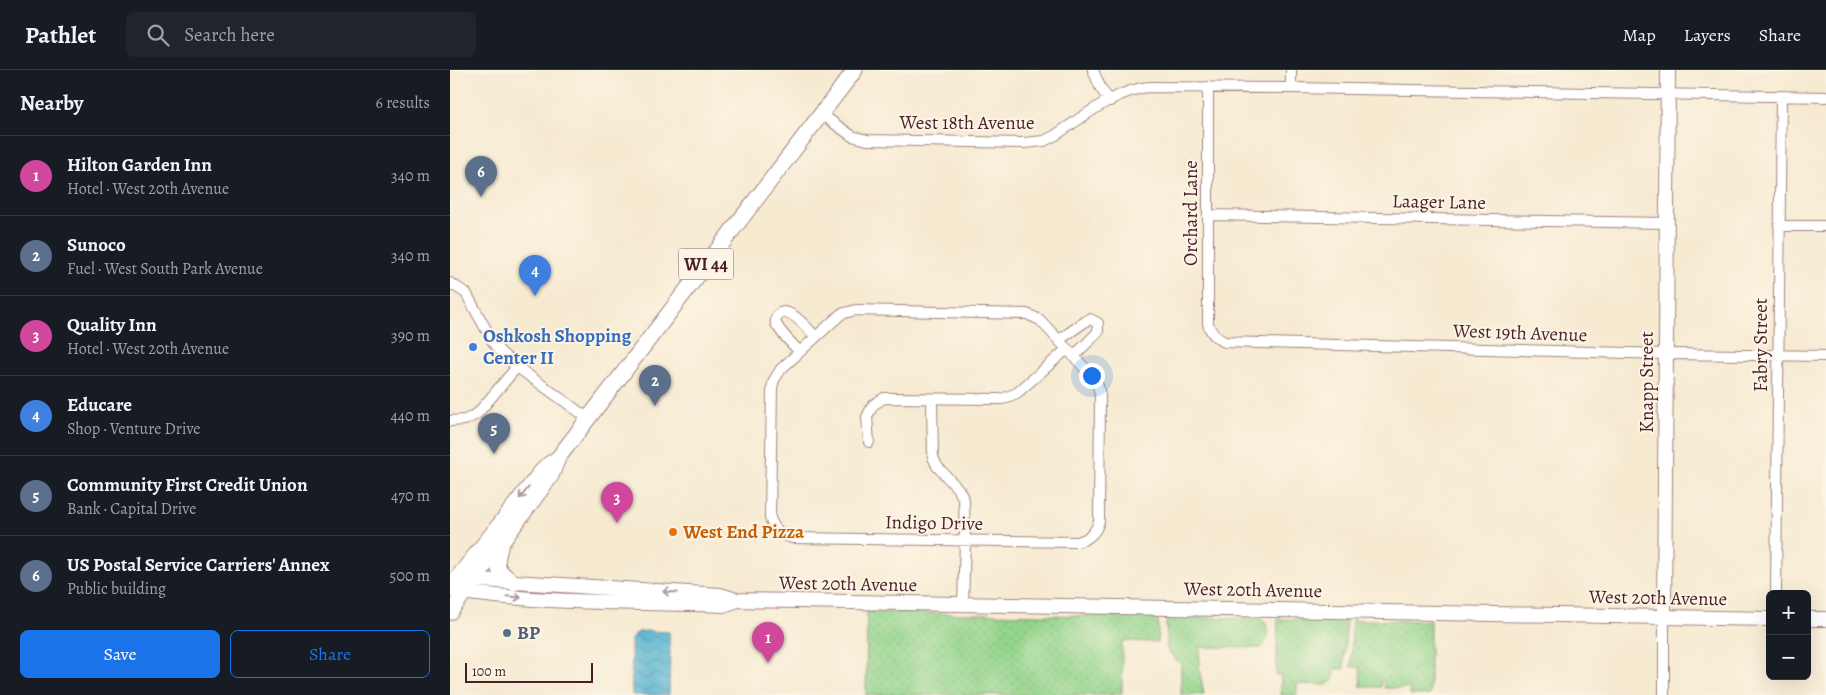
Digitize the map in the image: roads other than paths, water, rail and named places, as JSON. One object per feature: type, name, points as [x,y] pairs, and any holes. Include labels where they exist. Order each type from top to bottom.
[{"type":"main road","name":"WI 44","points":[[458,584],[500,546],[551,476],[558,458],[855,70]]},
{"type":"main road","name":"Knapp Street","points":[[1664,617],[1668,70]]},
{"type":"main road","name":"WI 44","points":[[450,612],[458,584],[544,467],[558,458]]},
{"type":"main road","points":[[500,546],[496,561],[497,566],[514,583]]},
{"type":"main road","name":"West 20th Avenue","points":[[458,584],[514,583],[720,595],[736,600],[1766,619]]},
{"type":"main road","name":"West 20th Avenue","points":[[458,584],[524,598],[723,605],[736,600]]},
{"type":"main road","points":[[1811,619],[1826,620]]},
{"type":"street","points":[[1093,70],[1110,101]]},
{"type":"street","points":[[1291,70],[1291,88]]},
{"type":"street","name":"Orchard Lane","points":[[1208,87],[1208,323],[1215,337]]},
{"type":"street","name":"West 18th Avenue","points":[[821,114],[852,136],[867,140],[1024,143],[1044,140],[1054,136],[1110,101],[1139,88],[1291,88],[1826,98]]},
{"type":"street","name":"Fabry Street","points":[[1776,590],[1781,97]]},
{"type":"street","name":"Laager Lane","points":[[1209,215],[1668,223]]},
{"type":"street","points":[[1779,226],[1826,226]]},
{"type":"street","points":[[450,283],[466,293],[500,352],[517,367],[590,418]]},
{"type":"street","name":"Indigo Drive","points":[[856,310],[1028,314],[1040,320],[1093,377],[1100,395],[1097,527],[1088,538],[1077,542],[792,538],[784,536],[777,531],[770,518],[772,388],[778,373],[815,336],[841,314],[856,310]]},
{"type":"street","points":[[799,351],[776,325],[776,317],[779,313],[783,311],[791,313],[815,336]]},
{"type":"street","points":[[869,442],[867,417],[873,405],[878,401],[890,397],[932,400],[1002,399],[1010,397],[1098,332],[1098,323],[1090,319],[1059,340]]},
{"type":"street","name":"West 19th Avenue","points":[[1215,337],[1225,342],[1666,354],[1826,356]]},
{"type":"street","points":[[450,421],[464,420],[477,414],[517,367]]},
{"type":"street","points":[[932,400],[933,457],[937,466],[962,495],[964,500],[964,604]]},
{"type":"street","name":"Knapp Street","points":[[1664,617],[1664,695]]},
{"type":"water","points":[[647,631],[669,632],[669,695],[632,695],[631,640],[637,633]]},
{"type":"place","name":"US Postal Service Carriers' Annex","points":[[481,197]]},
{"type":"place","name":"Educare","points":[[535,296]]},
{"type":"place","name":"Oshkosh Shopping Center II","points":[[473,347]]},
{"type":"place","name":"Sunoco","points":[[655,406]]},
{"type":"place","name":"Community First Credit Union","points":[[494,454]]},
{"type":"place","name":"Quality Inn","points":[[617,523]]},
{"type":"place","name":"West End Pizza","points":[[673,532]]},
{"type":"place","name":"BP","points":[[507,633]]},
{"type":"place","name":"Hilton Garden Inn","points":[[768,663]]}]
